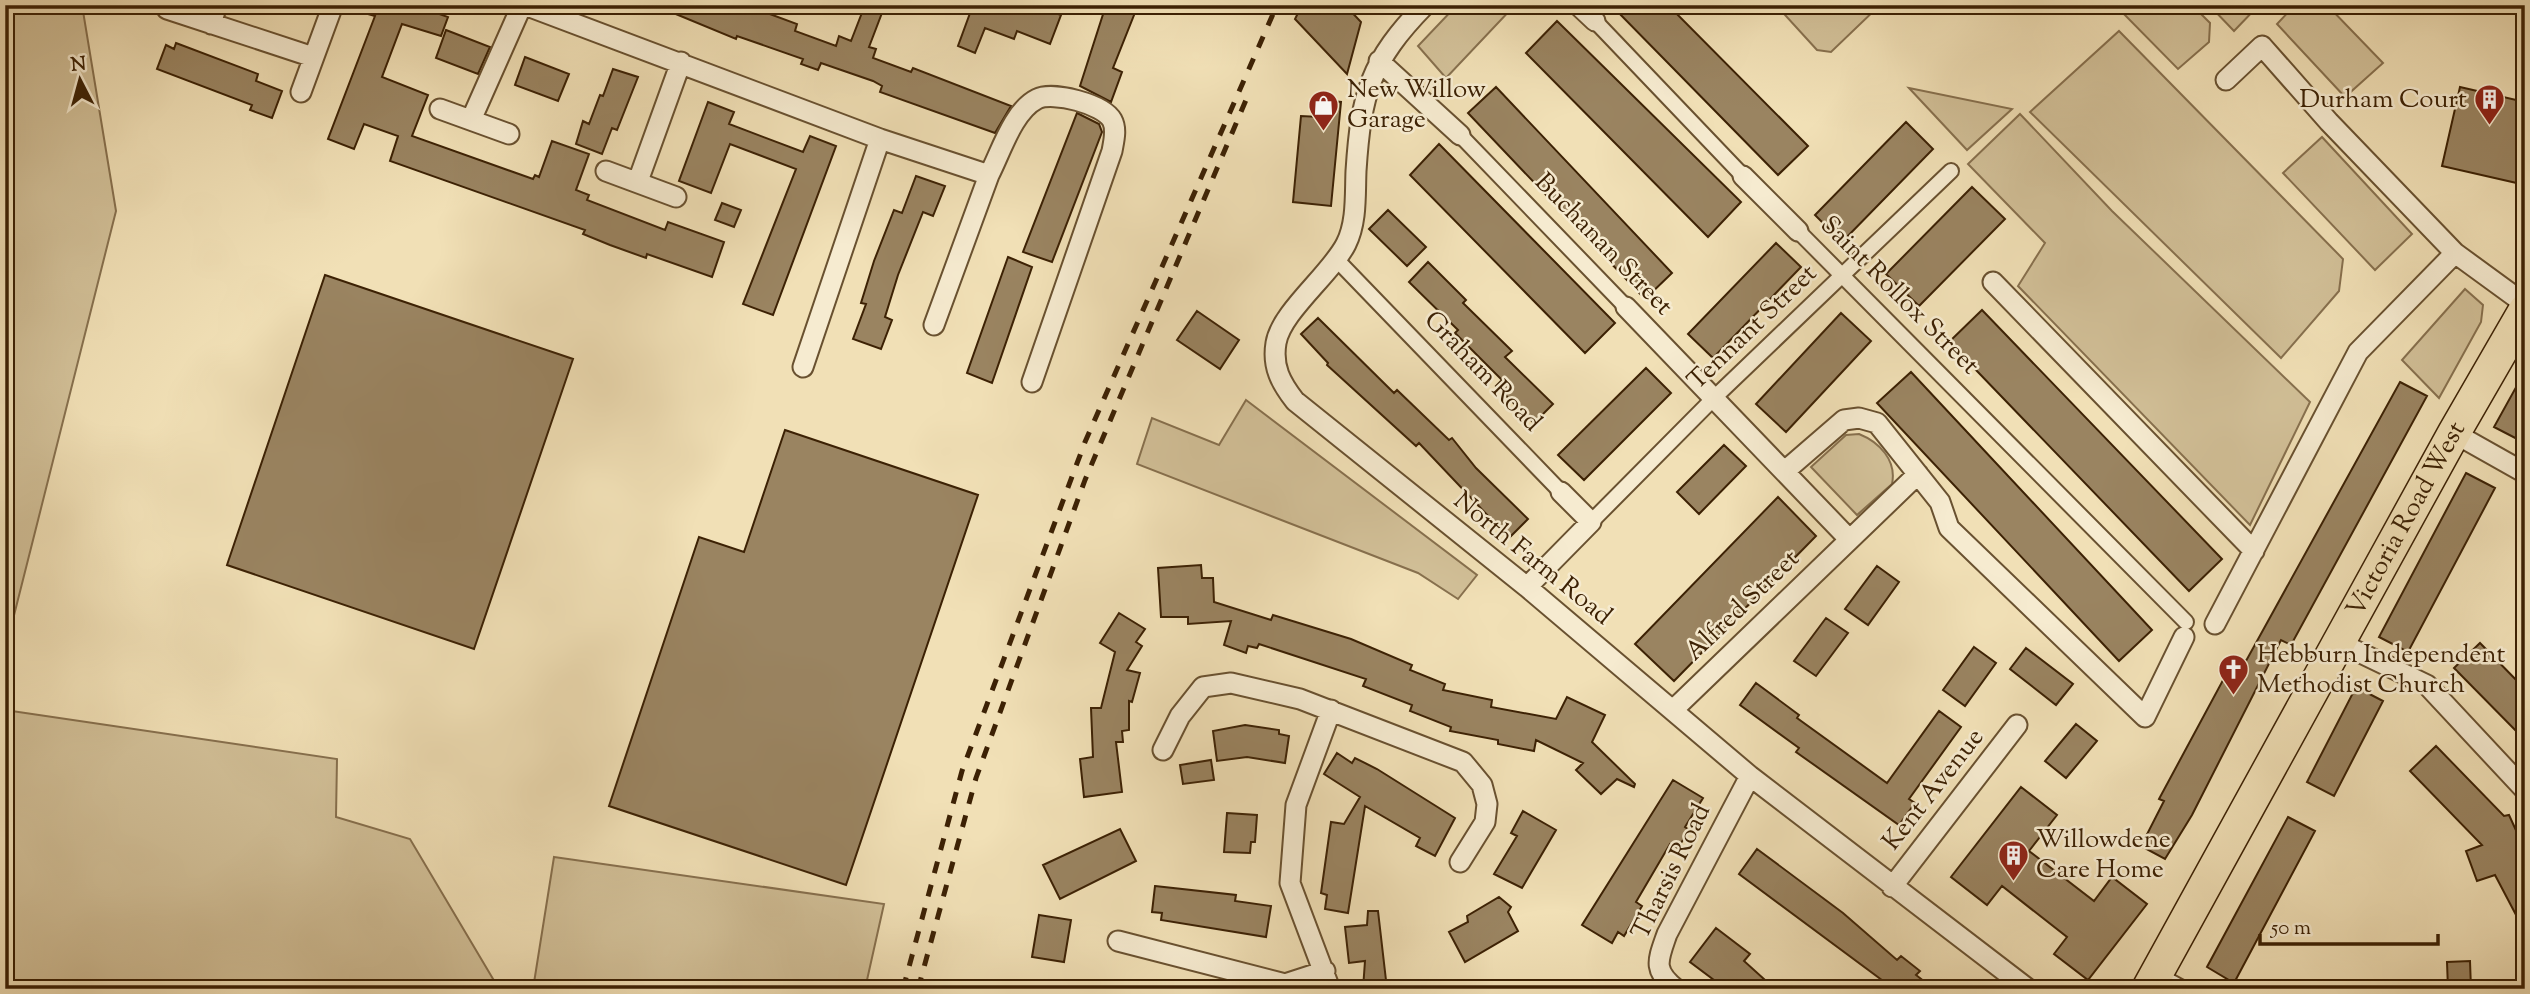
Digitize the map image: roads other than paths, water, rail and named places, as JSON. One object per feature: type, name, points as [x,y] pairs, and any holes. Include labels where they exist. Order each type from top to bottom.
[{"type":"main road","name":"Victoria Road West","points":[[2161,985],[2340,643],[2454,433],[2525,310]]},
{"type":"street","points":[[300,92],[333,5]]},
{"type":"street","points":[[471,120],[524,5],[880,139],[989,175]]},
{"type":"street","name":"North Farm Road","points":[[1425,5],[1394,37],[1378,61],[1365,97],[1353,223],[1336,259],[1295,310],[1276,339],[1274,360],[1280,381],[1295,401],[1527,587],[1750,776],[2028,989]]},
{"type":"street","name":"Saint Rollox Street","points":[[1578,5],[2185,629]]},
{"type":"street","points":[[167,9],[214,15],[313,57]]},
{"type":"street","points":[[2225,80],[2262,47],[2329,122],[2455,253],[2525,304]]},
{"type":"street","name":"Buchanan Street","points":[[1378,61],[1460,135],[1785,471]]},
{"type":"street","points":[[638,181],[681,62]]},
{"type":"street","points":[[934,325],[989,175],[1024,109],[1038,99],[1052,95],[1075,100],[1107,113],[1113,121],[1115,132],[1112,151],[1032,382]]},
{"type":"street","points":[[440,109],[509,134]]},
{"type":"street","points":[[803,367],[880,139]]},
{"type":"street","points":[[606,171],[676,197]]},
{"type":"street","name":"Tennant Street","points":[[1591,522],[1715,397],[1951,171]]},
{"type":"street","points":[[2215,624],[2358,352],[2455,253]]},
{"type":"street","name":"Graham Road","points":[[1336,259],[1591,522]]},
{"type":"street","points":[[1993,282],[2254,551]]},
{"type":"street","points":[[1849,539],[1785,471],[1844,420],[1860,418],[1877,423],[1940,502],[1948,528],[2145,717],[2185,629]]},
{"type":"street","points":[[2454,433],[2525,473]]},
{"type":"street","name":"Alfred Street","points":[[1673,710],[1917,474]]},
{"type":"street","points":[[1527,587],[1591,522]]},
{"type":"street","points":[[2340,643],[2427,685],[2525,790]]},
{"type":"street","points":[[1163,750],[1180,716],[1203,687],[1231,683],[1300,699],[1331,710],[1463,762],[1482,785],[1487,804],[1485,822],[1460,862]]},
{"type":"street","points":[[1118,942],[1285,984],[1327,980],[1290,883],[1296,805],[1331,710]]},
{"type":"street","name":"Kent Avenue","points":[[1892,887],[2017,725]]},
{"type":"street","name":"Tharsis Road","points":[[1676,989],[1664,979],[1657,961],[1667,934],[1750,776]]},
{"type":"railway","points":[[903,989],[962,771],[1085,442],[1277,5]]},
{"type":"railway","points":[[918,989],[976,778],[1085,480],[1246,100]]},
{"type":"place","name":"Durham Court","points":[[2490,127]]},
{"type":"place","name":"New Willow Garage","points":[[1324,132]]},
{"type":"place","name":"Hebburn Independent Methodist Church","points":[[2234,697]]},
{"type":"place","name":"Willowdene Care Home","points":[[2013,882]]}]
